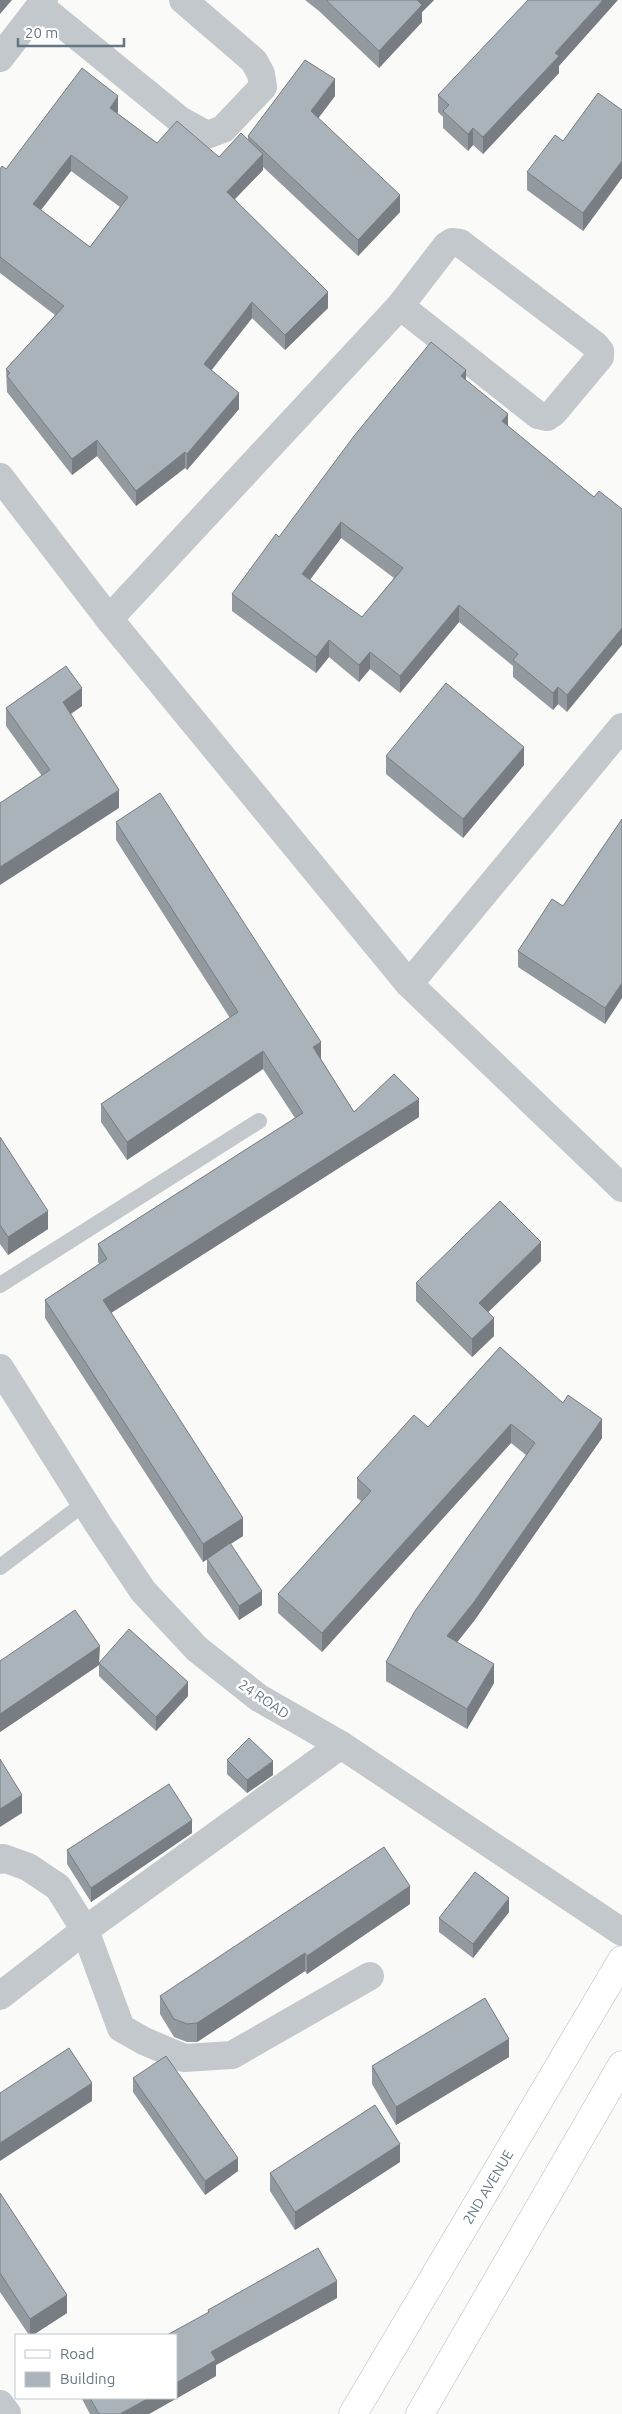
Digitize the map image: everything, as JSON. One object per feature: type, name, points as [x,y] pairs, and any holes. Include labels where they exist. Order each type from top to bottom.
[{"type":"street","points":[[0,58],[42,3],[180,120],[207,135],[223,129],[263,87],[261,74],[254,61],[183,0]]},
{"type":"street","points":[[109,619],[400,306],[446,246],[452,242],[460,243],[595,345],[600,351],[600,357],[554,412],[547,417],[538,415],[400,306]]},
{"type":"street","points":[[0,477],[109,619],[408,984],[622,1188]]},
{"type":"street","points":[[408,984],[622,727]]},
{"type":"street","name":"24 ROAD","points":[[0,1368],[143,1591],[197,1649],[259,1698],[341,1745],[622,1932]]},
{"type":"street","points":[[0,1996],[85,1930],[341,1745]]},
{"type":"street","points":[[0,1860],[3,1858],[28,1867],[58,1886],[85,1930],[121,2028],[144,2041],[184,2058],[232,2055],[370,1976]]},
{"type":"street","name":"2ND AVENUE","points":[[353,2414],[622,1960]]},
{"type":"street","points":[[420,2414],[622,2065]]},
{"type":"street","points":[[0,2404],[7,2413]]},
{"type":"lane","points":[[0,1286],[259,1121]]},
{"type":"lane","points":[[0,1567],[85,1503]]},
{"type":"building","points":[[326,0],[417,0],[422,5],[379,51]]},
{"type":"building","points":[[528,0],[603,0],[555,53],[559,56],[483,137],[473,128],[468,134],[443,111],[449,105],[438,95]]},
{"type":"building","points":[[305,60],[335,79],[311,111],[400,195],[358,240],[248,136]]},
{"type":"building","points":[[82,68],[118,96],[110,108],[157,143],[177,121],[219,157],[241,133],[263,154],[227,192],[328,292],[285,335],[252,302],[204,364],[239,393],[187,454],[185,452],[136,491],[97,440],[72,459],[7,376],[10,373],[6,369],[64,306],[0,257],[0,169],[2,166],[6,169]],"holes":[[[71,155],[128,197],[90,247],[33,204]]]},
{"type":"building","points":[[598,93],[622,110],[622,161],[583,213],[527,172],[555,135],[563,141]]},
{"type":"building","points":[[431,342],[466,370],[461,376],[508,414],[502,421],[594,497],[599,491],[622,509],[622,628],[567,695],[558,687],[553,693],[513,660],[518,654],[459,605],[400,676],[370,652],[359,665],[329,640],[316,657],[232,594],[276,534],[279,537],[354,436]],"holes":[[[341,522],[403,568],[362,617],[302,574]]]},
{"type":"building","points":[[66,666],[82,688],[63,702],[119,790],[0,867],[0,803],[50,770],[6,708]]},
{"type":"building","points":[[446,683],[524,747],[463,819],[386,756]]},
{"type":"building","points":[[160,793],[321,1042],[313,1047],[354,1112],[394,1074],[419,1099],[103,1300],[243,1518],[203,1544],[45,1300],[107,1259],[98,1244],[303,1113],[263,1051],[127,1142],[101,1104],[238,1012],[116,822]]},
{"type":"building","points":[[622,819],[622,983],[605,1008],[518,951],[552,899],[563,906]]},
{"type":"building","points":[[0,1137],[48,1211],[8,1237],[0,1225]]},
{"type":"building","points":[[500,1201],[541,1242],[479,1303],[494,1318],[472,1339],[416,1283]]},
{"type":"building","points":[[500,1347],[563,1403],[568,1395],[602,1419],[474,1602],[447,1636],[494,1664],[467,1709],[386,1662],[415,1611],[535,1443],[511,1424],[322,1633],[278,1594],[371,1491],[357,1478],[414,1415],[428,1427]]},
{"type":"building","points":[[230,1543],[262,1591],[239,1606],[207,1559]]},
{"type":"building","points":[[75,1610],[100,1646],[0,1714],[0,1661]]},
{"type":"building","points":[[129,1629],[188,1682],[156,1717],[99,1663]]},
{"type":"building","points":[[249,1738],[273,1761],[247,1780],[227,1760]]},
{"type":"building","points":[[0,1759],[22,1795],[0,1809]]},
{"type":"building","points":[[169,1784],[192,1820],[91,1888],[67,1850]]},
{"type":"building","points":[[384,1847],[410,1886],[307,1956],[305,1953],[197,2023],[187,2024],[174,2019],[160,1996]]},
{"type":"building","points":[[475,1872],[509,1898],[473,1944],[439,1918]]},
{"type":"building","points":[[485,1998],[509,2039],[396,2107],[372,2066]]},
{"type":"building","points":[[69,2048],[92,2083],[0,2143],[0,2093]]},
{"type":"building","points":[[166,2056],[238,2158],[205,2181],[133,2078]]},
{"type":"building","points":[[375,2105],[400,2144],[295,2212],[270,2173]]},
{"type":"building","points":[[0,2193],[67,2295],[30,2319],[0,2273]]},
{"type":"building","points":[[318,2248],[337,2281],[211,2352],[216,2360],[178,2382],[178,2334],[169,2334],[209,2312],[208,2310]]},
{"type":"building","points":[[91,2399],[147,2399],[120,2414],[99,2414]]}]
